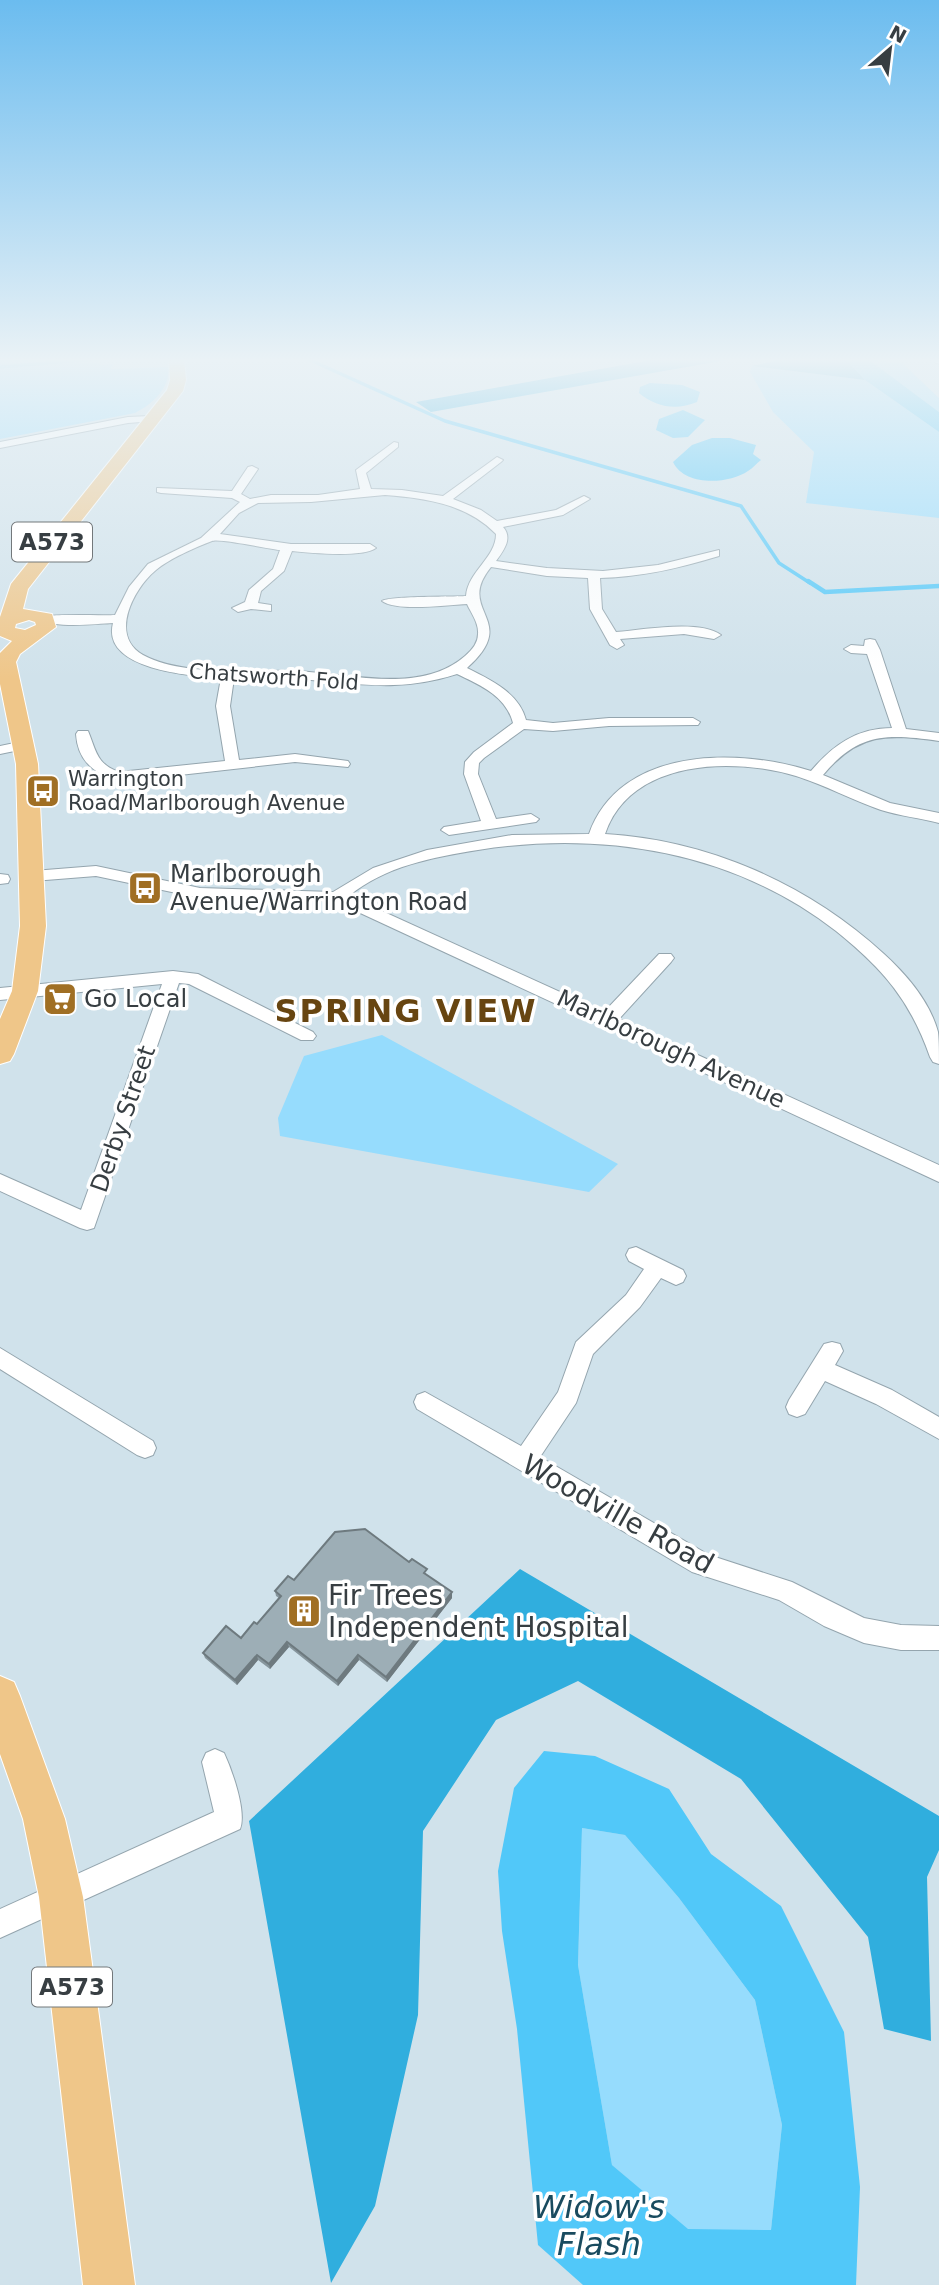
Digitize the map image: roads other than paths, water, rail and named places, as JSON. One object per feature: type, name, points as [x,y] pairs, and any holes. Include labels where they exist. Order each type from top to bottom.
[{"type":"main road","name":"A573","points":[[0,1054],[25,991],[33,926],[33,876],[24,746],[6,662],[18,588],[114,466]]},
{"type":"main road","points":[[11,627],[39,624]]},
{"type":"main road","points":[[11,627],[39,624]]},
{"type":"main road","name":"A573","points":[[0,1696],[44,1819],[61,1897],[109,2285]]},
{"type":"street","points":[[366,492],[360,472],[367,466]]},
{"type":"street","points":[[444,501],[484,466]]},
{"type":"street","points":[[235,495],[252,469]]},
{"type":"street","points":[[157,491],[235,495],[249,502]]},
{"type":"street","points":[[39,624],[118,619],[134,586],[151,568],[212,536],[230,514],[249,502],[366,492],[401,492],[476,511],[496,525],[503,539],[475,582],[471,600],[400,608],[388,601]]},
{"type":"street","points":[[496,525],[559,513],[584,499]]},
{"type":"street","points":[[212,536],[286,549],[317,551],[371,550],[384,541]]},
{"type":"street","points":[[251,605],[256,590],[278,570],[286,549]]},
{"type":"street","points":[[488,563],[538,571],[594,575],[647,573],[681,566],[715,553]]},
{"type":"street","points":[[594,575],[596,609],[615,641],[684,630],[717,635]]},
{"type":"street","name":"Chatsworth Fold","points":[[118,619],[117,633],[120,643],[128,651],[141,659],[180,670],[314,677],[382,685],[419,681],[458,669],[482,647],[486,637],[485,628],[471,600]]},
{"type":"street","points":[[237,608],[251,605],[266,608]]},
{"type":"street","points":[[851,649],[871,646],[900,732]]},
{"type":"street","points":[[458,669],[488,684],[504,696],[518,713],[520,724],[513,733],[472,762],[471,774],[490,824]]},
{"type":"street","points":[[229,674],[223,706],[233,765]]},
{"type":"street","points":[[520,724],[553,727],[660,716],[693,722]]},
{"type":"street","points":[[814,777],[834,752],[851,740],[874,733],[900,732],[939,737]]},
{"type":"street","points":[[78,743],[97,766],[115,776],[126,778],[324,753],[343,764]]},
{"type":"street","points":[[0,750],[24,746]]},
{"type":"street","points":[[596,837],[607,811],[620,796],[653,776],[682,767],[716,762],[746,762],[788,768],[877,803],[939,817]]},
{"type":"street","points":[[102,792],[115,776]]},
{"type":"street","points":[[449,830],[531,819]]},
{"type":"street","points":[[337,898],[377,873],[433,853],[523,837],[596,837],[660,847],[716,861],[776,884],[820,908],[892,971],[906,988],[927,1026],[939,1057]]},
{"type":"street","name":"Marlborough Avenue","points":[[33,876],[96,871],[200,893],[337,898],[359,905],[937,1169]]},
{"type":"street","points":[[607,1020],[665,958]]},
{"type":"street","points":[[0,994],[173,977],[192,978],[307,1036]]},
{"type":"street","name":"Derby Street","points":[[0,1182],[87,1222],[173,977]]},
{"type":"street","points":[[524,1462],[568,1396],[584,1349],[666,1271],[636,1255]]},
{"type":"street","points":[[0,1357],[145,1448]]},
{"type":"street","points":[[797,1407],[827,1360],[939,1429]]},
{"type":"street","name":"Woodville Road","points":[[425,1402],[701,1564],[727,1575],[784,1591],[861,1630],[902,1639],[939,1638]]},
{"type":"street","points":[[0,1924],[230,1819],[215,1762]]},
{"type":"water","points":[[676,466],[755,466],[730,479],[708,481],[687,476]]},
{"type":"water","name":"Widow's Flash","points":[[544,1751],[595,1756],[669,1789],[711,1854],[781,1906],[844,2032],[860,2187],[856,2285],[583,2285],[538,2245],[517,2029],[502,1931],[498,1871],[514,1788]],"holes":[[[582,1828],[625,1835],[679,1898],[755,2000],[782,2125],[771,2230],[688,2229],[612,2165],[578,1965]]]},
{"type":"waterway","points":[[600,466],[741,506],[779,563],[810,583]]},
{"type":"waterway","points":[[808,581],[825,592],[939,586]]},
{"type":"place","name":"Warrington Road/Marlborough Avenue","points":[[43,791]]},
{"type":"place","name":"Marlborough Avenue/Warrington Road","points":[[145,888]]},
{"type":"place","name":"Go Local","points":[[60,999]]},
{"type":"place","name":"Fir Trees Independent Hospital","points":[[304,1611]]},
{"type":"district","name":"SPRING VIEW","points":[[406,1011]]}]
